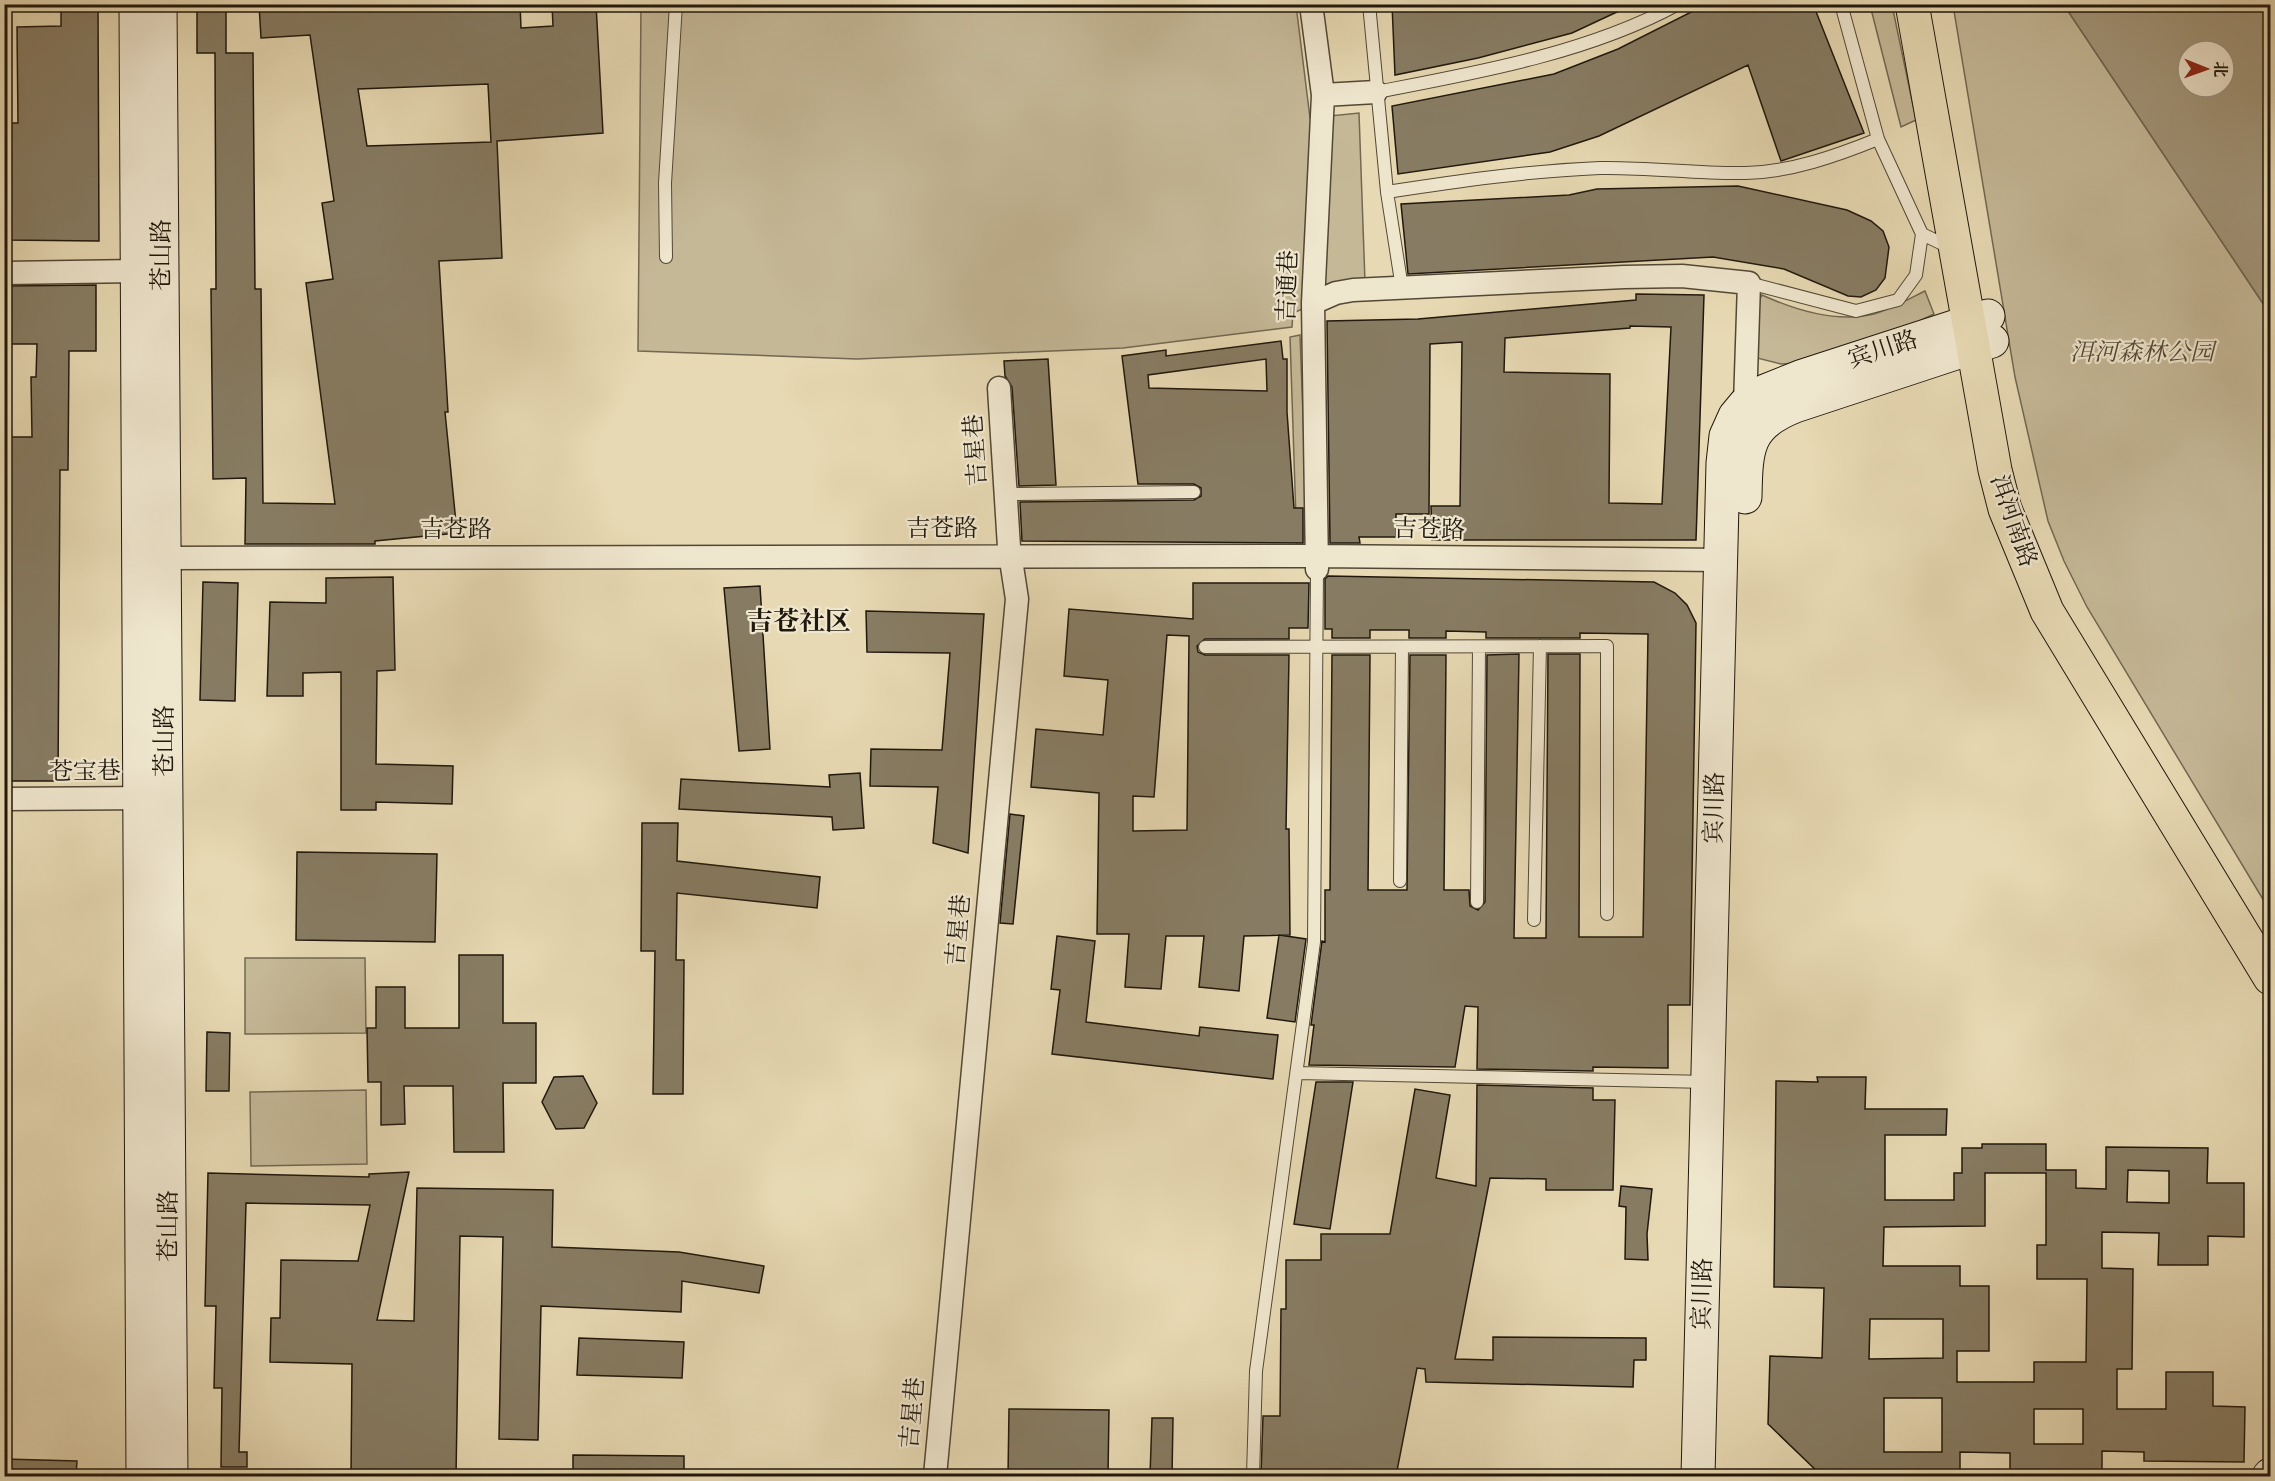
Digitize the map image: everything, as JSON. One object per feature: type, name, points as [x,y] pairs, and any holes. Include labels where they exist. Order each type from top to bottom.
[{"type":"main road","name":"苍山路","points":[[136,4],[137,271],[171,1476]]},
{"type":"main road","name":"苍山路","points":[[143,1476],[153,798],[164,566],[160,4]]},
{"type":"main road","name":"洱河南路","points":[[1912,4],[1955,250],[1980,332],[2018,481],[2051,571],[2080,628],[2271,939]]},
{"type":"main road","name":"洱河南路","points":[[1933,4],[1980,332],[1998,486],[2012,529],[2047,610],[2271,978]]},
{"type":"main road","name":"宾川路","points":[[1698,1476],[1725,442],[1732,420],[1745,404],[1765,391],[1792,380],[1980,332]]},
{"type":"main road","name":"宾川路","points":[[1720,1476],[1746,455],[1751,440],[1759,428],[1785,410],[1980,332]]},
{"type":"street","name":"吉通巷","points":[[1311,4],[1323,94],[1313,303],[1317,563]]},
{"type":"street","points":[[1323,94],[1376,92]]},
{"type":"street","points":[[4,273],[137,271]]},
{"type":"street","points":[[1313,303],[1336,293],[1624,276],[1682,276],[1749,283],[1745,404]]},
{"type":"street","name":"吉星巷","points":[[935,1476],[1017,599],[1006,494],[999,388]]},
{"type":"street","name":"吉苍路","points":[[164,566],[1317,563],[1720,567]]},
{"type":"street","name":"苍宝巷","points":[[4,800],[153,798]]},
{"type":"lane","points":[[666,257],[665,183],[676,4]]},
{"type":"lane","points":[[1369,4],[1387,192],[1402,288]]},
{"type":"lane","points":[[1376,92],[1440,80],[1564,49],[1651,19],[1677,4]]},
{"type":"lane","points":[[1749,283],[1856,311],[1898,300],[1916,275],[1922,234],[1878,139],[1841,4]]},
{"type":"lane","points":[[1387,192],[1502,175],[1601,168],[1746,173],[1774,171],[1844,153],[1878,139]]},
{"type":"lane","points":[[1922,234],[1955,250]]},
{"type":"lane","points":[[1006,494],[1194,492]]},
{"type":"lane","points":[[1253,1476],[1256,1371],[1314,942],[1317,563]]},
{"type":"lane","points":[[1534,920],[1540,646]]},
{"type":"lane","points":[[1205,647],[1607,646],[1607,914]]},
{"type":"lane","points":[[1400,881],[1402,647]]},
{"type":"lane","points":[[1477,902],[1479,647]]},
{"type":"lane","points":[[1298,1073],[1708,1082]]},
{"type":"green space","points":[[641,5],[1296,5],[1310,118],[1359,113],[1365,282],[1293,313],[1292,327],[1123,348],[857,359],[638,351]]},
{"type":"green space","points":[[1870,5],[1892,5],[1916,120],[1901,127]]},
{"type":"green space","name":"洱河森林公园","points":[[1953,5],[2064,5],[2270,314],[2270,911],[2087,607],[2064,561],[2048,521],[2015,377]]},
{"type":"green space","points":[[1925,291],[1934,314],[1898,331],[1802,363],[1781,364],[1757,358],[1755,307],[1762,295],[1802,310],[1846,317],[1874,314]]},
{"type":"green space","points":[[1300,335],[1308,548],[1297,549],[1290,337]]},
{"type":"green space","points":[[245,958],[365,958],[366,1033],[245,1034]]},
{"type":"green space","points":[[366,1090],[367,1164],[251,1166],[250,1092]]},
{"type":"shaded area","points":[[2064,5],[2270,5],[2270,314]]},
{"type":"building","points":[[61,4],[98,4],[99,241],[5,240],[4,123],[18,123],[17,27],[61,26]]},
{"type":"building","points":[[197,4],[226,4],[226,53],[253,53],[255,289],[261,289],[263,503],[335,504],[306,283],[333,279],[322,203],[334,201],[310,35],[261,38],[259,4],[520,4],[521,28],[553,26],[552,4],[596,4],[603,133],[497,141],[502,258],[439,261],[448,412],[445,412],[457,533],[375,541],[375,544],[245,544],[246,478],[213,479],[211,289],[216,289],[215,53],[197,53]],"holes":[[[488,84],[491,142],[367,146],[358,89]]]},
{"type":"building","points":[[1392,4],[1634,4],[1572,33],[1478,58],[1395,75]]},
{"type":"building","points":[[1707,4],[1813,4],[1864,133],[1781,161],[1748,65],[1599,136],[1550,152],[1398,174],[1392,106],[1554,74],[1618,49]]},
{"type":"building","points":[[1738,186],[1847,210],[1871,221],[1883,231],[1889,247],[1885,278],[1876,290],[1861,297],[1848,296],[1784,269],[1713,257],[1408,274],[1401,204],[1569,195],[1597,189]]},
{"type":"building","points":[[96,285],[96,351],[69,351],[68,470],[60,470],[58,781],[4,781],[4,437],[32,437],[31,377],[36,377],[37,344],[4,344],[4,286]]},
{"type":"building","points":[[1636,294],[1704,295],[1696,540],[1432,540],[1431,506],[1460,506],[1462,342],[1430,344],[1429,514],[1396,514],[1396,537],[1359,537],[1360,543],[1330,543],[1327,321],[1418,319],[1636,300]],"holes":[[[1630,326],[1671,327],[1662,504],[1609,503],[1610,374],[1504,372],[1505,338],[1630,328]]]},
{"type":"building","points":[[1281,341],[1283,359],[1287,359],[1287,412],[1294,508],[1303,508],[1303,543],[1022,541],[1020,502],[1194,500],[1201,496],[1201,488],[1194,484],[1138,484],[1122,356],[1166,350],[1166,356]],"holes":[[[1266,359],[1267,391],[1149,388],[1148,375]]]},
{"type":"building","points":[[1048,359],[1056,485],[1019,486],[1012,387],[1005,376],[1004,361]]},
{"type":"building","points":[[1328,576],[1654,582],[1675,593],[1687,605],[1696,623],[1690,1005],[1668,1005],[1668,1068],[1593,1067],[1593,1071],[1477,1069],[1478,1007],[1465,1006],[1455,1067],[1309,1065],[1314,1025],[1311,1025],[1322,941],[1325,942],[1325,890],[1330,890],[1332,655],[1370,655],[1368,890],[1407,890],[1410,655],[1446,655],[1444,890],[1469,890],[1470,906],[1478,910],[1485,902],[1487,655],[1519,654],[1514,938],[1546,938],[1548,654],[1580,654],[1579,937],[1643,937],[1648,634],[1580,633],[1580,638],[1486,638],[1486,632],[1446,631],[1446,638],[1409,638],[1409,630],[1370,630],[1370,638],[1332,638],[1332,629],[1325,629],[1325,579]]},
{"type":"building","points":[[393,577],[395,670],[377,671],[376,764],[453,766],[452,804],[376,802],[376,810],[341,810],[341,672],[303,673],[303,696],[267,696],[270,602],[326,603],[326,578]]},
{"type":"building","points":[[203,582],[238,583],[235,701],[200,700]]},
{"type":"building","points":[[1193,583],[1309,583],[1308,628],[1289,628],[1289,639],[1205,639],[1197,646],[1198,652],[1205,655],[1289,655],[1286,829],[1289,829],[1290,935],[1244,936],[1239,991],[1199,987],[1204,936],[1166,936],[1161,989],[1125,987],[1129,934],[1097,934],[1099,793],[1031,787],[1036,729],[1103,735],[1108,680],[1064,676],[1069,609],[1193,619]],"holes":[[[1167,635],[1189,636],[1187,830],[1133,831],[1133,796],[1154,797]]]},
{"type":"building","points":[[760,586],[770,749],[739,751],[724,588]]},
{"type":"building","points":[[866,611],[984,614],[968,853],[933,843],[938,787],[870,786],[871,749],[942,750],[950,653],[867,652]]},
{"type":"building","points":[[860,773],[864,828],[833,830],[832,817],[679,809],[681,779],[830,787],[829,775]]},
{"type":"building","points":[[1010,814],[1024,816],[1013,924],[1000,923]]},
{"type":"building","points":[[642,823],[678,823],[677,861],[820,877],[817,908],[677,893],[676,960],[684,960],[683,1094],[653,1094],[655,951],[641,951]]},
{"type":"building","points":[[297,852],[437,854],[435,942],[296,940]]},
{"type":"building","points":[[1279,935],[1306,939],[1295,1022],[1267,1018]]},
{"type":"building","points":[[1057,936],[1095,941],[1086,1022],[1199,1036],[1200,1027],[1278,1035],[1273,1079],[1052,1054],[1060,990],[1051,989]]},
{"type":"building","points":[[459,955],[503,955],[503,1023],[536,1023],[536,1083],[503,1083],[504,1152],[454,1152],[453,1086],[404,1086],[405,1124],[381,1125],[381,1082],[368,1082],[367,1028],[376,1028],[376,987],[405,987],[405,1028],[459,1028]]},
{"type":"building","points":[[207,1032],[230,1033],[229,1091],[206,1091]]},
{"type":"building","points":[[583,1076],[597,1103],[584,1128],[556,1129],[542,1102],[554,1077]]},
{"type":"building","points":[[1817,1077],[1866,1077],[1865,1109],[1947,1109],[1946,1135],[1885,1135],[1885,1200],[1954,1200],[1954,1173],[1962,1173],[1962,1148],[1982,1148],[1982,1144],[2046,1144],[2046,1170],[2076,1170],[2076,1188],[2106,1189],[2106,1147],[2208,1148],[2207,1183],[2244,1183],[2244,1237],[2208,1236],[2208,1265],[2158,1265],[2159,1233],[2102,1232],[2102,1268],[2133,1269],[2132,1369],[2117,1369],[2117,1409],[2166,1409],[2166,1372],[2213,1372],[2213,1406],[2245,1407],[2244,1462],[2144,1461],[2144,1452],[2102,1451],[2102,1471],[2082,1471],[2082,1476],[2034,1476],[2034,1471],[2010,1471],[2010,1453],[1960,1452],[1960,1476],[1879,1476],[1879,1472],[1842,1472],[1842,1476],[1822,1476],[1768,1424],[1770,1356],[1822,1358],[1824,1288],[1774,1287],[1776,1081],[1818,1082]],"holes":[[[2128,1170],[2169,1171],[2169,1203],[2127,1202]],[[1985,1173],[2046,1173],[2046,1245],[2037,1245],[2037,1279],[2087,1279],[2086,1362],[2034,1362],[2034,1382],[1957,1382],[1957,1351],[1989,1351],[1989,1286],[1960,1286],[1960,1266],[1883,1266],[1884,1227],[1985,1226]],[[1870,1319],[1943,1319],[1943,1358],[1869,1359]],[[1884,1398],[1942,1398],[1942,1452],[1884,1452]],[[2034,1409],[2083,1409],[2083,1444],[2034,1444]]]},
{"type":"building","points":[[1316,1082],[1353,1082],[1330,1229],[1294,1224]]},
{"type":"building","points":[[1477,1085],[1593,1088],[1593,1100],[1615,1100],[1613,1190],[1546,1190],[1546,1179],[1490,1178],[1455,1359],[1493,1360],[1493,1337],[1646,1338],[1646,1360],[1634,1360],[1633,1387],[1426,1382],[1425,1369],[1417,1368],[1396,1476],[1261,1476],[1263,1416],[1280,1416],[1281,1309],[1286,1309],[1286,1260],[1321,1260],[1321,1234],[1390,1234],[1415,1089],[1450,1095],[1436,1178],[1476,1186]]},
{"type":"building","points":[[409,1172],[377,1320],[414,1321],[417,1188],[553,1190],[552,1247],[679,1252],[764,1266],[759,1293],[682,1281],[681,1312],[541,1306],[538,1440],[499,1439],[503,1237],[460,1236],[456,1476],[351,1476],[352,1364],[270,1362],[271,1318],[280,1318],[281,1260],[358,1261],[370,1205],[246,1203],[239,1452],[247,1452],[247,1467],[221,1467],[222,1388],[214,1388],[216,1306],[205,1306],[208,1173],[369,1177],[369,1174]]},
{"type":"building","points":[[1621,1186],[1652,1189],[1647,1234],[1648,1260],[1625,1259],[1626,1207],[1619,1206]]},
{"type":"building","points":[[579,1338],[684,1342],[682,1378],[577,1375]]},
{"type":"building","points":[[1009,1409],[1109,1410],[1108,1476],[1008,1476]]},
{"type":"building","points":[[1152,1418],[1173,1418],[1172,1476],[1150,1476]]},
{"type":"building","points":[[573,1455],[684,1456],[684,1476],[573,1476]]},
{"type":"building","points":[[4,1459],[77,1461],[76,1476],[4,1476]]},
{"type":"district","name":"吉苍社区","points":[[799,622]]}]
